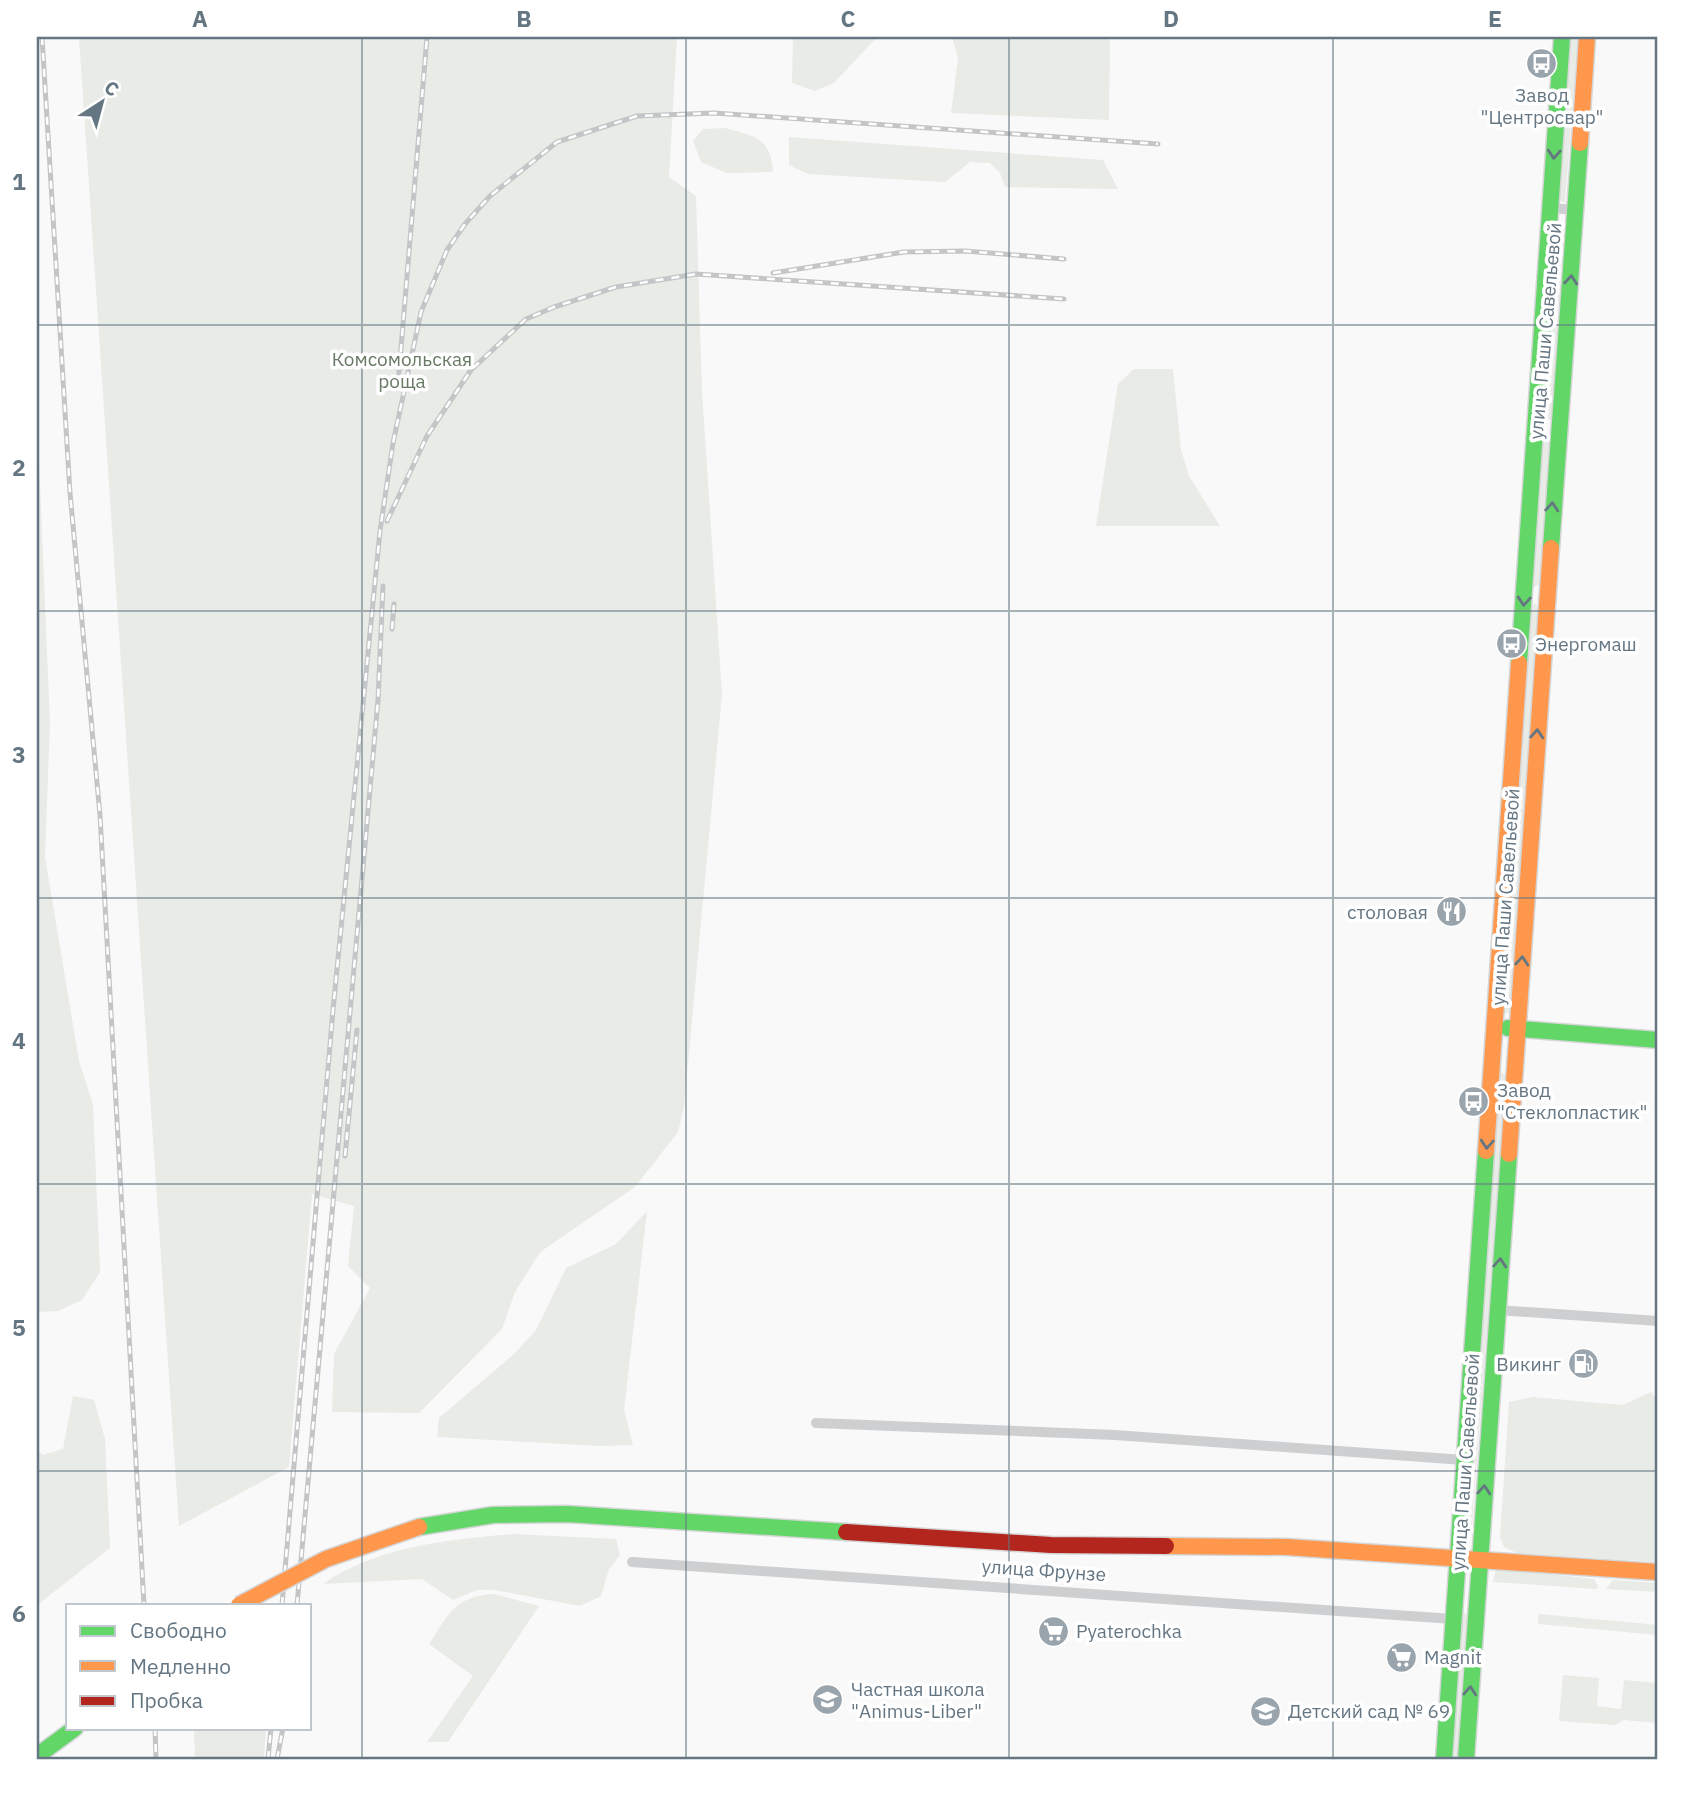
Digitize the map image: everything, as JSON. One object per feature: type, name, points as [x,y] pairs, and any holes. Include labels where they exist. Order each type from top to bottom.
[{"type":"street","name":"улица Паши Савельевой","points":[[1444,1759],[1562,37]]},
{"type":"street","name":"улица Паши Савельевой","points":[[1466,1759],[1558,430],[1577,210],[1587,37]]},
{"type":"street","points":[[1550,208],[1577,210]]},
{"type":"street","points":[[1535,428],[1558,430]]},
{"type":"street","points":[[1495,1027],[1658,1040]]},
{"type":"street","points":[[1492,1072],[1497,1065],[1504,1063],[1514,1073]]},
{"type":"street","points":[[1497,1310],[1658,1321]]},
{"type":"street","points":[[816,1423],[1115,1436],[1464,1460]]},
{"type":"street","points":[[241,1604],[283,1580],[333,1557],[419,1527],[493,1515],[556,1513],[1051,1545],[1286,1547],[1658,1572]]},
{"type":"street","name":"улица Фрунзе","points":[[632,1562],[1453,1619]]},
{"type":"street","points":[[41,1754],[72,1730]]},
{"type":"green space","name":"Комсомольская роща","points":[[79,37],[677,37],[669,177],[696,196],[702,392],[722,694],[684,1107],[678,1132],[635,1187],[540,1252],[515,1292],[502,1329],[419,1413],[332,1412],[334,1354],[370,1288],[348,1266],[354,1206],[312,1194],[289,1467],[179,1526]]},
{"type":"green space","points":[[793,37],[877,37],[834,83],[815,91],[792,83]]},
{"type":"green space","points":[[952,37],[1110,37],[1109,120],[951,113],[958,58]]},
{"type":"green space","points":[[1570,37],[1578,37],[1565,203],[1559,200]]},
{"type":"green space","points":[[725,128],[752,136],[765,145],[772,160],[773,172],[727,173],[701,162],[693,141],[703,129]]},
{"type":"green space","points":[[789,137],[1103,160],[1118,189],[1005,187],[1000,173],[990,163],[970,162],[945,182],[808,174],[789,165]]},
{"type":"green space","points":[[1559,222],[1564,225],[1558,311],[1552,314]]},
{"type":"green space","points":[[1552,325],[1556,326],[1557,332],[1551,419],[1545,421]]},
{"type":"green space","points":[[1134,369],[1173,369],[1181,450],[1189,476],[1220,526],[1096,526],[1118,384]]},
{"type":"green space","points":[[37,413],[50,723],[45,857],[79,1061],[93,1105],[100,1272],[82,1300],[58,1311],[37,1312]]},
{"type":"green space","points":[[1543,438],[1549,438],[1550,444],[1541,584],[1533,587]]},
{"type":"green space","points":[[1532,604],[1536,604],[1538,610],[1512,997],[1510,1012],[1503,1014],[1501,1010]]},
{"type":"green space","points":[[1499,1071],[1506,1075],[1472,1525],[1467,1523]]},
{"type":"green space","points":[[647,1211],[624,1410],[633,1445],[599,1446],[437,1437],[439,1418],[513,1355],[536,1330],[566,1268],[616,1244]]},
{"type":"green space","points":[[1651,1392],[1658,1401],[1658,1562],[1517,1553],[1504,1547],[1500,1537],[1509,1402],[1533,1397],[1623,1405]]},
{"type":"green space","points":[[73,1396],[94,1400],[105,1439],[110,1548],[37,1605],[37,1449],[43,1455],[63,1449]]},
{"type":"green space","points":[[513,1534],[616,1539],[620,1555],[609,1569],[601,1596],[580,1606],[494,1590],[477,1590],[453,1600],[422,1579],[323,1584],[344,1571],[390,1553],[439,1542]]},
{"type":"green space","points":[[1496,1568],[1594,1579],[1598,1586],[1597,1589],[1493,1582]]},
{"type":"green space","points":[[1613,1580],[1658,1583],[1658,1592],[1606,1589]]},
{"type":"green space","points":[[494,1594],[539,1606],[448,1742],[427,1742],[473,1676],[429,1644],[454,1609],[470,1598]]},
{"type":"green space","points":[[1462,1613],[1466,1613],[1467,1618],[1457,1759],[1448,1759]]},
{"type":"green space","points":[[1539,1614],[1658,1625],[1658,1635],[1538,1624]]},
{"type":"green space","points":[[1563,1675],[1599,1678],[1597,1706],[1621,1709],[1624,1680],[1658,1683],[1658,1723],[1624,1720],[1615,1725],[1559,1721]]},
{"type":"green space","points":[[194,1730],[266,1730],[264,1759],[195,1759]]},
{"type":"railway","points":[[42,37],[70,493],[100,815],[144,1604]]},
{"type":"railway","points":[[398,384],[427,37]]},
{"type":"railway","points":[[282,1604],[333,1010],[380,531],[393,443],[421,312],[447,250],[465,224],[490,196],[557,142],[637,116],[714,113],[1158,144]]},
{"type":"railway","points":[[773,273],[904,252],[965,251],[1064,259]]},
{"type":"railway","points":[[387,521],[427,436],[471,370],[526,319],[554,307],[616,287],[696,274],[1064,299]]},
{"type":"railway","points":[[297,1604],[378,700],[383,586]]},
{"type":"railway","points":[[392,629],[394,604]]},
{"type":"railway","points":[[345,1156],[357,1030]]},
{"type":"railway","points":[[155,1730],[156,1759]]},
{"type":"railway","points":[[268,1759],[271,1730]]},
{"type":"railway","points":[[277,1759],[283,1730]]},
{"type":"traffic: fast","points":[[1519,663],[1562,37]]},
{"type":"traffic: fast","points":[[1551,548],[1580,143]]},
{"type":"traffic: fast","points":[[1508,1028],[1658,1040]]},
{"type":"traffic: fast","points":[[1444,1759],[1486,1151]]},
{"type":"traffic: fast","points":[[1466,1759],[1509,1154]]},
{"type":"traffic: fast","points":[[419,1527],[493,1515],[567,1514],[846,1532]]},
{"type":"traffic: fast","points":[[37,1756],[72,1730]]},
{"type":"traffic: slow","points":[[1580,143],[1587,37]]},
{"type":"traffic: slow","points":[[1509,1154],[1551,548]]},
{"type":"traffic: slow","points":[[1486,1151],[1519,663]]},
{"type":"traffic: slow","points":[[241,1604],[326,1559],[419,1527]]},
{"type":"traffic: slow","points":[[1166,1546],[1286,1547],[1658,1572]]},
{"type":"traffic: jam","points":[[846,1532],[1051,1545],[1166,1546]]},
{"type":"place","name":"Завод \"Центросвар\"","points":[[1542,64]]},
{"type":"place","name":"Энергомаш","points":[[1512,644]]},
{"type":"place","name":"столовая","points":[[1451,912]]},
{"type":"place","name":"Завод \"Стеклопластик\"","points":[[1474,1101]]},
{"type":"place","name":"Викинг","points":[[1584,1364]]},
{"type":"place","name":"Pyaterochka","points":[[1053,1631]]},
{"type":"place","name":"Magnit","points":[[1401,1657]]},
{"type":"place","name":"Частная школа \"Animus-Liber\"","points":[[828,1700]]},
{"type":"place","name":"Детский сад № 69","points":[[1265,1711]]}]
